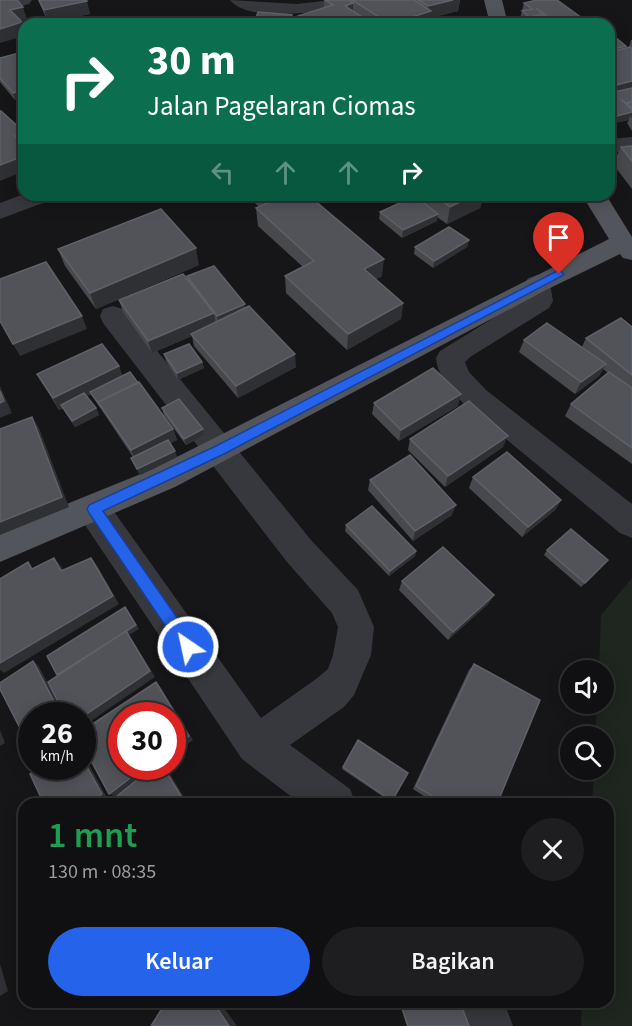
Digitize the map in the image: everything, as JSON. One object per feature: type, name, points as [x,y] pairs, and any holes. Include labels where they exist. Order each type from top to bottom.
[{"type":"main road","points":[[493,0],[497,18]]},
{"type":"main road","points":[[0,547],[93,509],[219,450],[537,284],[628,247],[598,201]]},
{"type":"street","points":[[0,7],[23,0]]},
{"type":"street","points":[[239,0],[260,7],[306,9],[356,0]]},
{"type":"street","points":[[615,145],[632,144]]},
{"type":"street","points":[[0,212],[28,201]]},
{"type":"street","points":[[537,284],[540,301],[526,313],[463,347],[450,358],[450,365],[457,378],[476,398],[632,523]]},
{"type":"street","points":[[112,316],[299,551],[345,602],[356,627],[352,655],[341,682],[330,693],[256,746]]},
{"type":"street","points":[[93,509],[256,746],[327,798]]},
{"type":"street","points":[[482,1008],[489,1026]]},
{"type":"shaded area","points":[[632,578],[632,1026],[581,1026],[582,1008],[614,1008],[614,798],[592,798],[593,780],[614,780],[614,726],[596,726],[596,714],[614,714],[614,660],[599,660],[601,615]]},
{"type":"building","points":[[0,0],[17,0],[23,7],[10,10],[18,18],[18,23],[0,29]]},
{"type":"building","points":[[39,0],[86,0],[87,1],[44,10]]},
{"type":"building","points":[[325,0],[349,0],[353,3],[345,6],[363,18],[301,18],[298,16],[333,5]]},
{"type":"building","points":[[352,0],[414,0],[431,11],[409,18],[380,18]]},
{"type":"building","points":[[418,0],[453,0],[428,6]]},
{"type":"building","points":[[537,0],[557,0],[582,18],[538,18],[546,15],[536,8],[543,14],[534,16],[536,18],[522,18],[529,17],[522,11],[532,9],[524,3]]},
{"type":"building","points":[[258,12],[292,15],[291,18],[256,18]]},
{"type":"building","points":[[615,37],[626,46],[615,49]]},
{"type":"building","points":[[630,47],[632,49],[632,81],[615,85],[615,51]]},
{"type":"building","points":[[18,53],[18,92],[13,93],[0,78],[0,58]]},
{"type":"building","points":[[632,88],[632,101],[626,103],[621,99],[632,112],[615,116],[615,92]]},
{"type":"building","points":[[1,111],[18,127],[18,134],[14,135],[18,139],[18,158],[0,165]]},
{"type":"building","points":[[632,146],[632,161],[621,147]]},
{"type":"building","points":[[273,201],[315,201],[384,259],[364,269],[403,303],[348,334],[285,276],[314,261],[256,208]]},
{"type":"building","points":[[404,201],[421,201],[438,214],[403,230],[380,212]]},
{"type":"building","points":[[442,201],[462,201],[450,207]]},
{"type":"building","points":[[161,209],[196,248],[90,293],[58,249]]},
{"type":"building","points":[[449,227],[469,240],[434,261],[415,247]]},
{"type":"building","points":[[46,262],[82,316],[13,344],[0,321],[0,279]]},
{"type":"building","points":[[214,266],[245,304],[217,316],[187,276]]},
{"type":"building","points":[[183,274],[214,313],[148,341],[119,300]]},
{"type":"building","points":[[249,306],[295,354],[236,386],[191,334]]},
{"type":"building","points":[[621,318],[632,327],[632,375],[586,338]]},
{"type":"building","points":[[547,323],[606,364],[581,382],[524,340]]},
{"type":"building","points":[[102,344],[119,366],[53,398],[37,374]]},
{"type":"building","points":[[189,344],[202,362],[177,373],[164,354]]},
{"type":"building","points":[[433,368],[461,394],[401,430],[374,403]]},
{"type":"building","points":[[130,372],[138,383],[98,402],[101,407],[90,392]]},
{"type":"building","points":[[609,372],[632,388],[632,448],[571,404]]},
{"type":"building","points":[[139,382],[173,429],[131,450],[98,402]]},
{"type":"building","points":[[0,391],[4,401],[0,403]]},
{"type":"building","points":[[84,393],[96,408],[72,421],[61,405]]},
{"type":"building","points":[[179,399],[203,429],[184,439],[162,408]]},
{"type":"building","points":[[469,401],[508,436],[448,476],[410,439]]},
{"type":"building","points":[[32,417],[62,497],[0,522],[0,429]]},
{"type":"building","points":[[168,440],[175,451],[137,469],[131,458]]},
{"type":"building","points":[[507,452],[561,500],[528,527],[473,477]]},
{"type":"building","points":[[410,455],[456,505],[415,531],[370,480]]},
{"type":"building","points":[[372,506],[416,551],[390,571],[346,525]]},
{"type":"building","points":[[571,529],[608,560],[585,583],[547,550]]},
{"type":"building","points":[[443,547],[494,595],[453,632],[402,581]]},
{"type":"building","points":[[54,558],[61,571],[91,558],[113,596],[0,663],[0,579],[28,562],[32,569]]},
{"type":"building","points":[[125,607],[136,625],[57,675],[47,656]]},
{"type":"building","points":[[126,631],[150,671],[96,708],[96,702],[58,702],[48,682]]},
{"type":"building","points":[[33,661],[54,702],[18,702],[18,724],[0,689],[0,683]]},
{"type":"building","points":[[474,664],[540,700],[499,798],[435,798],[416,786]]},
{"type":"building","points":[[156,682],[168,702],[126,702]]},
{"type":"building","points":[[108,714],[108,780],[128,780],[109,794],[96,770],[96,722]]},
{"type":"building","points":[[358,740],[408,773],[394,798],[388,798],[343,767]]},
{"type":"building","points":[[33,780],[94,780],[102,794],[96,798],[41,798]]},
{"type":"building","points":[[137,780],[171,780],[181,796],[178,798],[116,798]]},
{"type":"building","points":[[162,1008],[217,1008],[229,1026],[151,1026]]},
{"type":"building","points":[[402,1008],[462,1008],[469,1026],[408,1026]]},
{"type":"route","points":[[188,647],[93,509],[164,478],[559,274]]}]
